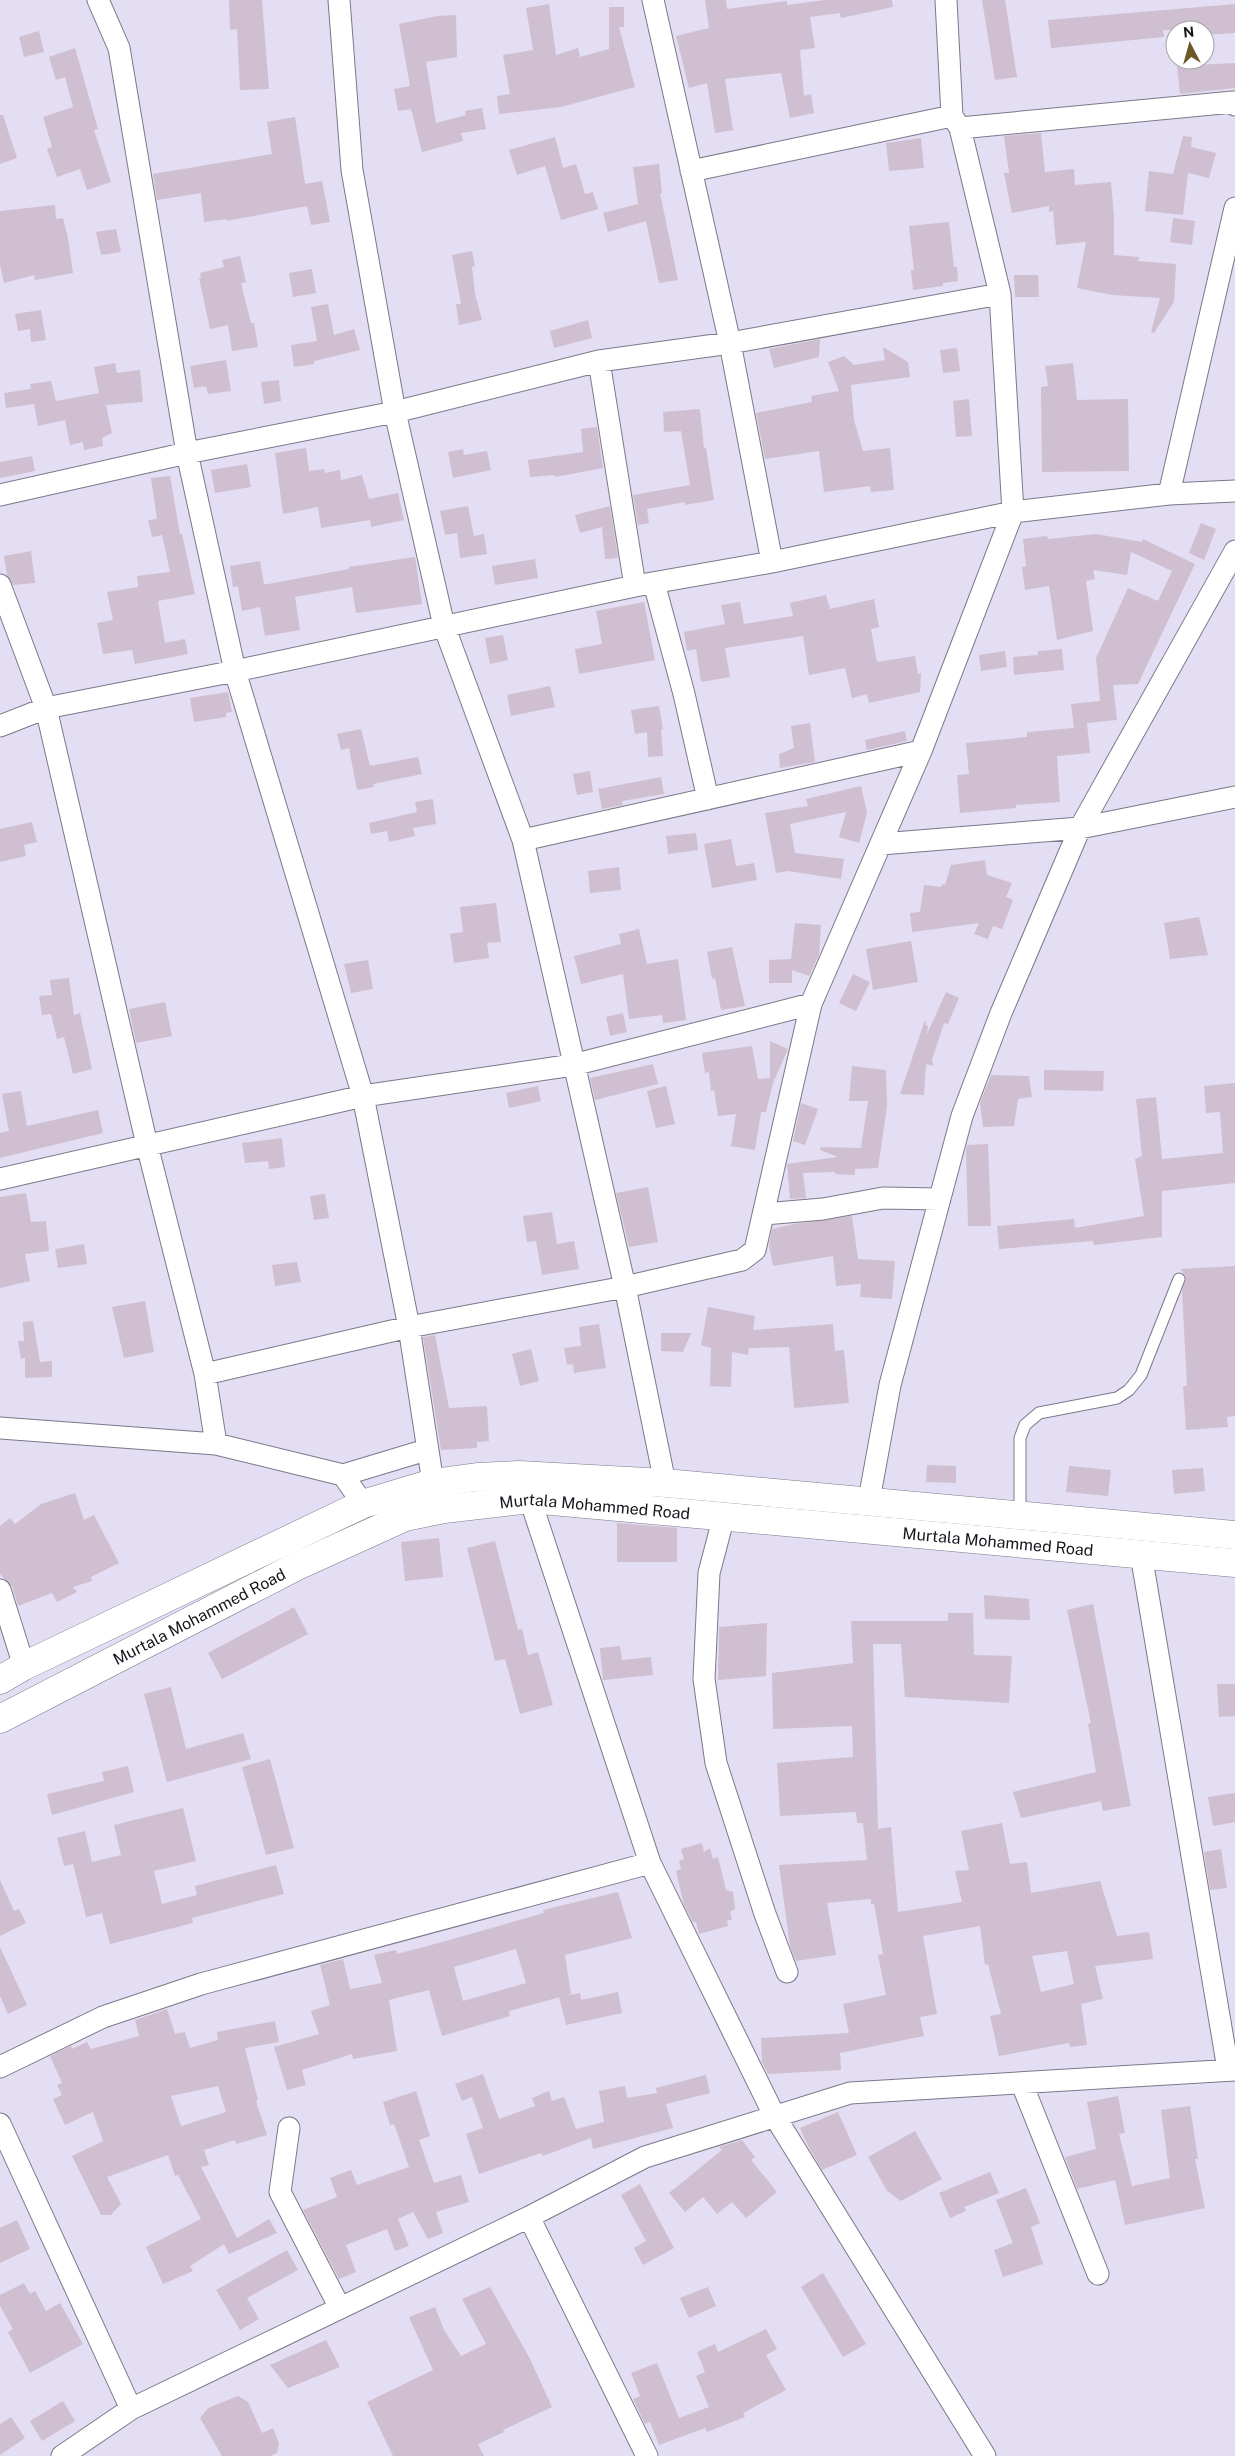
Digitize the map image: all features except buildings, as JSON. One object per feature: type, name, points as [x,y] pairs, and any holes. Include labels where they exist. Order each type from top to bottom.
[{"type":"main road","name":"Murtala Mohammed Road","points":[[0,1680],[24,1666],[363,1504],[433,1483],[477,1477],[518,1475],[583,1491],[724,1516],[1235,1563]]},
{"type":"main road","name":"Murtala Mohammed Road","points":[[0,1719],[297,1566],[406,1517],[444,1509],[583,1491],[665,1483],[869,1500],[1235,1535]]},
{"type":"street","points":[[98,0],[119,48],[187,453],[234,671],[363,1096],[409,1327],[426,1450],[433,1483]]},
{"type":"street","points":[[339,0],[352,170],[395,412],[444,626],[523,840],[625,1288],[665,1483]]},
{"type":"street","points":[[653,0],[730,343],[772,562]]},
{"type":"street","points":[[205,1374],[409,1327],[625,1288],[742,1260],[755,1250],[811,1004],[921,751],[1013,512],[1000,294],[956,122],[946,0]]},
{"type":"street","points":[[691,171],[956,122],[1233,102],[1235,105]]},
{"type":"street","points":[[1169,494],[1235,208]]},
{"type":"street","points":[[0,495],[187,453],[395,412],[599,361],[730,343],[1000,294]]},
{"type":"street","points":[[599,361],[645,584],[684,694],[708,799]]},
{"type":"street","points":[[0,726],[46,708],[234,671],[645,584],[772,562],[1013,512],[1169,494],[1235,491]]},
{"type":"street","points":[[869,1500],[890,1385],[962,1116],[1001,1013],[1080,828],[1235,551]]},
{"type":"street","points":[[0,585],[46,708],[147,1145],[205,1374],[216,1444]]},
{"type":"street","points":[[523,840],[921,751]]},
{"type":"street","points":[[881,844],[1080,828],[1235,797]]},
{"type":"street","points":[[0,1179],[363,1096],[573,1065],[811,1004]]},
{"type":"street","points":[[764,1214],[823,1210],[883,1198],[940,1199]]},
{"type":"street","points":[[0,1428],[216,1444],[343,1475],[426,1450]]},
{"type":"street","points":[[343,1475],[363,1504]]},
{"type":"street","points":[[530,1499],[650,1863],[774,2115],[985,2456]]},
{"type":"street","points":[[724,1516],[709,1573],[704,1679],[716,1763],[764,1914],[787,1972]]},
{"type":"street","points":[[62,2456],[131,2410],[529,2217],[645,2157],[774,2115],[850,2093],[1232,2070],[1140,1554]]},
{"type":"street","points":[[0,1590],[24,1666]]},
{"type":"street","points":[[0,2067],[103,2017],[201,1984],[650,1863]]},
{"type":"street","points":[[1022,2084],[1098,2274]]},
{"type":"street","points":[[0,2124],[131,2410]]},
{"type":"street","points":[[290,2128],[280,2179],[280,2192],[340,2308]]},
{"type":"street","points":[[529,2217],[648,2456]]},
{"type":"lane","points":[[1020,1514],[1020,1438],[1025,1425],[1039,1414],[1117,1398],[1129,1390],[1141,1375],[1179,1280]]}]
